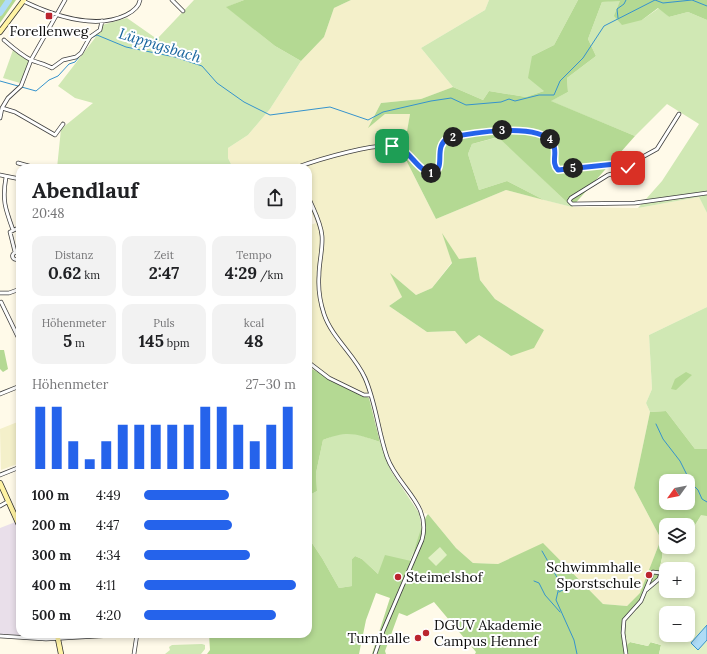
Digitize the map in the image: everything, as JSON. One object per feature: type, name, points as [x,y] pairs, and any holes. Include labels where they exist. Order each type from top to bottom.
[{"type":"main road","points":[[0,32],[23,0]]},
{"type":"main road","points":[[0,483],[7,502],[16,519]]},
{"type":"main road","points":[[57,638],[61,654]]},
{"type":"street","points":[[23,0],[39,9],[57,14],[76,19],[102,21],[121,18],[133,12],[140,0]]},
{"type":"street","points":[[0,118],[2,108],[8,98],[20,87],[31,60],[65,0]]},
{"type":"street","points":[[172,0],[182,11]]},
{"type":"street","points":[[4,40],[31,60],[42,62],[52,68],[63,60],[81,53],[90,37],[100,30],[102,21]]},
{"type":"street","points":[[2,108],[15,112],[55,135],[63,124]]},
{"type":"street","points":[[679,114],[657,148],[628,165],[626,170],[608,175],[571,198],[569,202],[574,205],[636,203],[707,193]]},
{"type":"street","points":[[309,164],[349,152],[394,146],[402,149],[424,170],[434,173],[439,168],[440,146],[448,138],[512,129],[549,139],[554,144],[554,164],[558,170],[625,163],[628,165]]},
{"type":"street","points":[[0,175],[16,178]]},
{"type":"street","points":[[6,177],[3,205],[13,230]]},
{"type":"street","points":[[312,205],[319,222],[322,237],[319,290],[324,315],[329,325],[365,377],[387,458],[399,480],[417,503],[423,516],[424,524],[422,540],[383,631],[375,654]]},
{"type":"street","points":[[16,229],[10,232],[10,237],[16,252]]},
{"type":"street","points":[[0,293],[16,291]]},
{"type":"street","points":[[1,302],[16,333]]},
{"type":"street","points":[[312,365],[329,378],[349,386],[364,395],[371,395]]},
{"type":"street","points":[[0,394],[16,388]]},
{"type":"street","points":[[0,475],[16,469]]},
{"type":"street","points":[[0,506],[7,502]]},
{"type":"street","points":[[626,654],[623,633],[624,620],[641,601],[653,572],[661,573],[659,579],[646,590]]},
{"type":"street","points":[[0,636],[16,636]]},
{"type":"street","points":[[134,654],[135,638]]},
{"type":"shaded area","points":[[351,0],[489,0],[485,10],[421,48],[453,87],[421,99],[381,103],[369,126],[385,114],[410,114],[403,154],[436,219],[506,190],[572,207],[638,208],[699,197],[707,213],[707,307],[649,335],[652,389],[646,403],[650,412],[634,488],[659,535],[659,544],[640,594],[627,606],[603,604],[543,544],[498,564],[473,563],[456,548],[428,514],[424,513],[420,504],[394,469],[383,440],[371,398],[312,369],[312,224],[316,223],[312,214],[312,164],[231,164],[228,158],[228,148],[248,135],[270,109],[301,61],[324,37],[334,8]],"holes":[[[443,235],[459,260],[476,257],[480,280],[495,299],[544,330],[511,356],[479,335],[455,331],[427,332],[389,306],[402,297],[391,274],[416,295],[432,288],[452,262]]]},
{"type":"shaded area","points":[[16,423],[16,464],[1,470],[0,429]]},
{"type":"shaded area","points":[[16,522],[16,635],[0,634],[0,528]]},
{"type":"green space","points":[[0,0],[16,0],[0,23]]},
{"type":"green space","points":[[194,0],[244,0],[227,7],[275,46],[301,61],[270,109],[248,135],[228,148],[228,158],[231,164],[57,164],[61,129],[93,103],[75,98],[58,86],[95,38],[102,25],[127,18],[157,39]]},
{"type":"green space","points":[[244,0],[351,0],[334,8],[324,37],[301,61],[275,46],[226,7]]},
{"type":"green space","points":[[489,0],[578,0],[554,45],[532,56],[544,91],[526,97],[489,91],[483,100],[453,87],[421,48],[485,10]]},
{"type":"green space","points":[[578,0],[707,0],[707,20],[688,12],[669,17],[658,8],[642,20],[622,25],[614,16],[620,1],[602,2],[588,39],[596,56],[567,78],[568,92],[551,101],[635,136],[572,207],[498,137],[472,144],[468,154],[479,190],[507,181],[544,200],[506,190],[436,219],[403,154],[410,114],[385,114],[368,128],[381,103],[421,99],[453,87],[483,100],[489,91],[526,97],[544,91],[528,78],[532,56],[554,45]]},
{"type":"green space","points":[[620,0],[642,20],[659,8],[669,17],[688,12],[707,20],[707,213],[699,197],[638,208],[662,181],[699,124],[667,104],[635,136],[550,101],[568,92],[567,78],[596,56],[588,39],[602,2]]},
{"type":"green space","points":[[13,50],[29,61],[20,83],[3,78]]},
{"type":"green space","points":[[499,137],[572,207],[544,200],[507,181],[479,190],[468,154],[472,144]]},
{"type":"green space","points":[[442,233],[459,259],[476,257],[480,280],[495,299],[544,330],[534,348],[511,356],[479,335],[466,344],[455,331],[427,332],[389,306],[402,297],[390,273],[416,295],[432,288],[452,263]]},
{"type":"green space","points":[[707,307],[707,449],[695,449],[666,411],[650,412],[646,403],[652,389],[649,335]]},
{"type":"green space","points":[[0,350],[4,350],[8,369],[3,372],[0,369]]},
{"type":"green space","points":[[312,369],[369,398],[380,442],[352,434],[339,435],[323,440],[316,473],[317,491],[312,494]]},
{"type":"green space","points":[[686,372],[692,375],[676,390],[671,389],[675,379]]},
{"type":"green space","points":[[666,411],[695,449],[707,449],[707,516],[701,516],[695,526],[695,518],[659,518],[659,535],[634,488],[650,412]]},
{"type":"green space","points":[[340,433],[357,434],[380,442],[391,471],[419,513],[422,530],[410,561],[378,574],[362,559],[355,556],[352,559],[352,586],[339,588],[312,543],[312,494],[317,491],[316,473],[323,440]]},
{"type":"green space","points":[[428,514],[456,548],[473,563],[498,564],[543,543],[603,604],[627,606],[640,593],[659,544],[659,554],[662,554],[662,558],[661,562],[659,562],[659,579],[646,593],[639,608],[628,616],[626,645],[630,642],[648,646],[650,642],[661,645],[659,654],[475,654],[476,652],[434,602],[407,616],[399,613],[385,651],[386,654],[372,654],[390,598],[376,593],[366,620],[359,654],[207,654],[210,650],[209,638],[312,638],[312,543],[339,588],[352,586],[352,559],[355,556],[362,559],[378,574],[385,555],[411,561],[421,529]]},
{"type":"green space","points":[[701,515],[707,516],[707,654],[659,654],[661,645],[651,642],[648,646],[630,642],[626,646],[625,621],[639,608],[646,593],[659,579],[659,598],[695,598],[695,562],[661,562],[662,554],[695,554],[695,525]]},
{"type":"green space","points":[[440,547],[447,555],[436,566],[428,558]]},
{"type":"green space","points":[[172,645],[205,645],[205,649],[201,654],[165,654],[170,650],[169,647]]},
{"type":"water","points":[[707,625],[707,640],[698,650],[691,643],[695,642],[695,638]]},
{"type":"waterway","points":[[0,13],[9,0]]},
{"type":"waterway","points":[[618,18],[617,9],[624,4],[626,0]]},
{"type":"waterway","name":"Lüppigsbach","points":[[93,37],[97,35],[126,47],[175,57],[202,66],[217,83],[244,102],[270,115],[330,107],[368,120],[383,112],[451,98],[466,105],[501,102],[509,99],[515,101],[539,95],[554,95],[560,81],[583,58],[604,26],[655,0],[663,3],[692,0],[707,6]]},
{"type":"waterway","name":"Lüppigsbach","points":[[82,53],[86,47]]},
{"type":"waterway","name":"Lüppigsbach","points":[[0,81],[36,91],[49,80],[58,76],[69,64],[75,62],[79,57]]},
{"type":"waterway","points":[[656,424],[663,439],[680,461],[691,483],[698,490],[702,499],[707,502]]},
{"type":"waterway","points":[[542,551],[558,579],[559,587],[556,600],[574,640],[577,654]]},
{"type":"waterway","points":[[534,581],[539,583],[545,595],[560,612]]},
{"type":"waterway","points":[[559,592],[572,585],[573,581]]},
{"type":"place","name":"Forellenweg","points":[[49,16]]},
{"type":"place","name":"Schwimmhalle Sporstschule","points":[[649,575]]},
{"type":"place","name":"Steimelshof","points":[[398,577]]},
{"type":"place","name":"DGUV Akademie Campus Hennef","points":[[426,633]]},
{"type":"place","name":"Turnhalle","points":[[418,638]]},
{"type":"route","points":[[392,146],[400,147],[424,170],[434,173],[439,168],[440,146],[448,138],[512,129],[544,136],[549,139],[554,144],[555,167],[560,171],[607,164],[625,163],[628,165],[628,168]]}]
